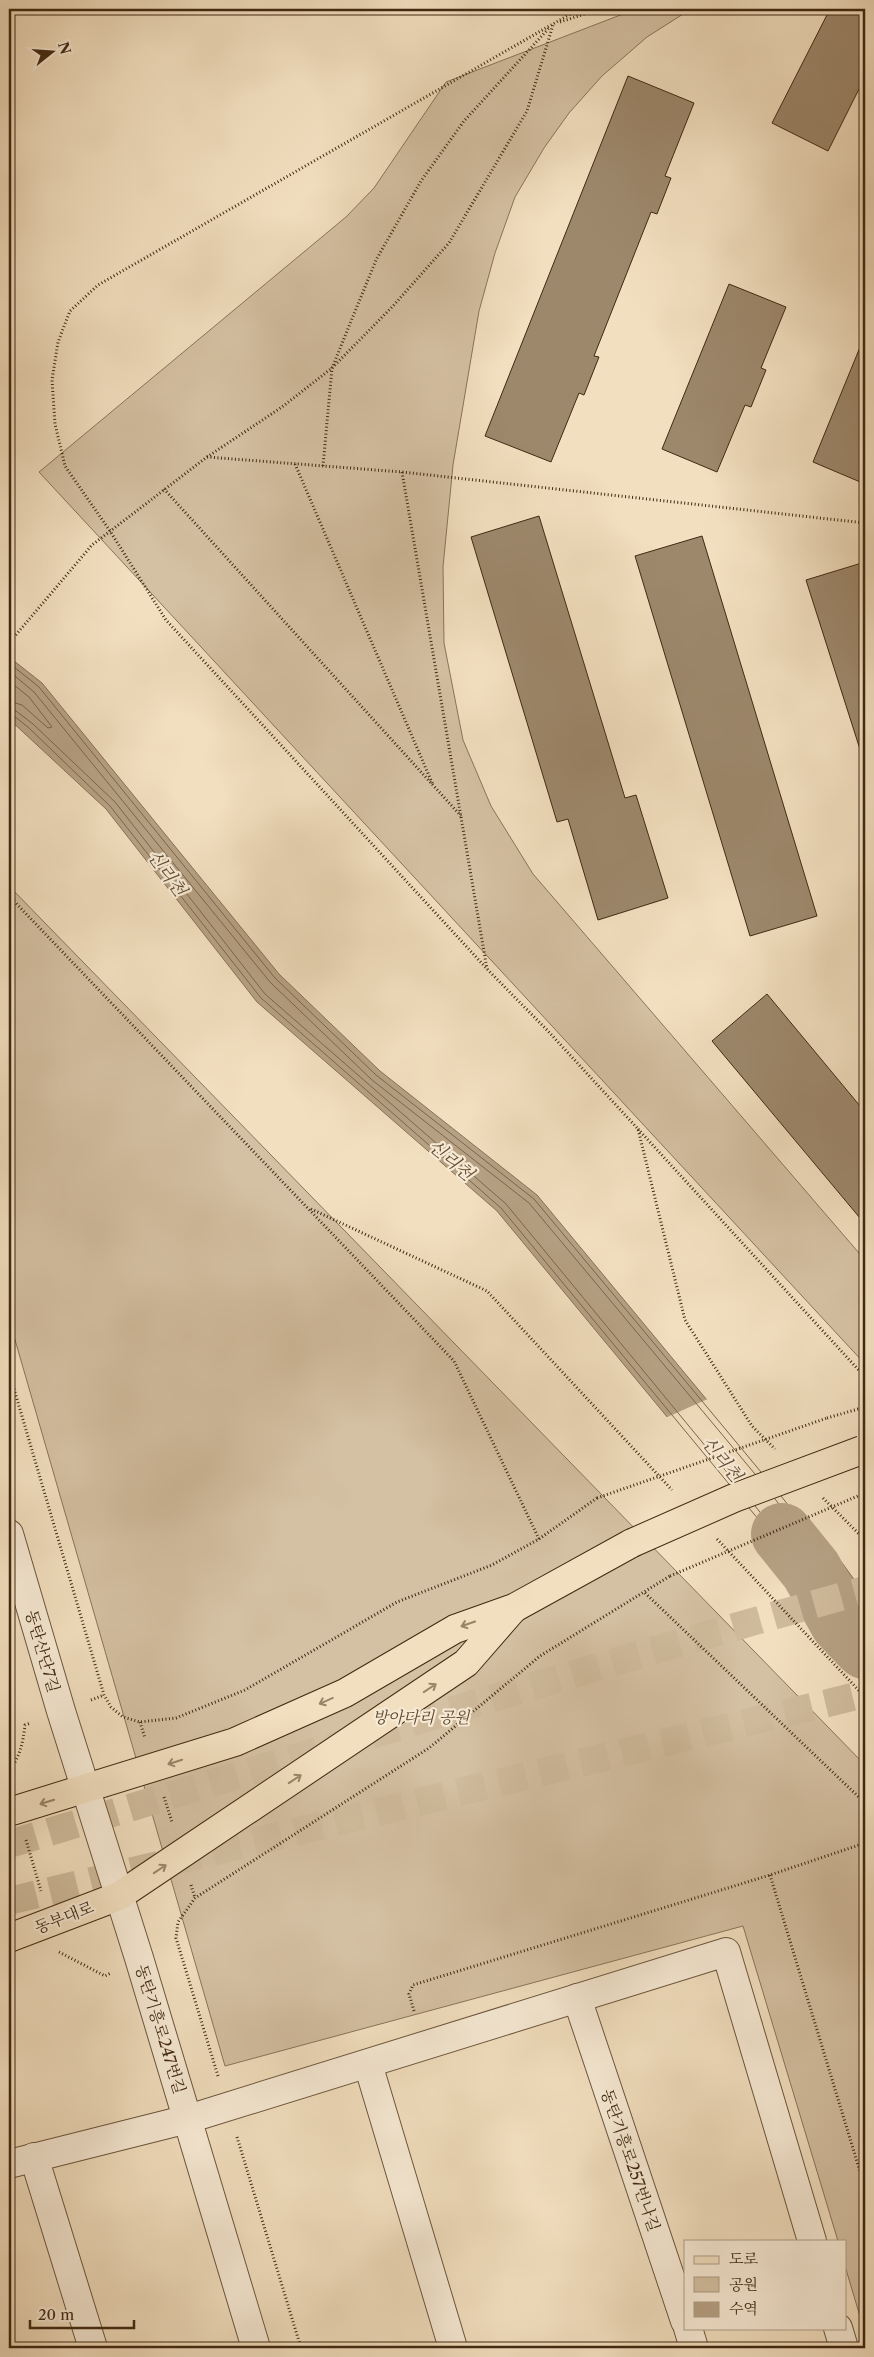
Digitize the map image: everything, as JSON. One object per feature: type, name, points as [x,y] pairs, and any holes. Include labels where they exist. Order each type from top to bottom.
[{"type":"main road","points":[[13,1812],[244,1738],[345,1693],[455,1629],[514,1608],[632,1543],[734,1498],[864,1450]]},
{"type":"main road","name":"동부대로","points":[[9,1938],[120,1896],[466,1663],[514,1608]]},
{"type":"street","name":"동탄산단7길","points":[[9,1534],[61,1711]]},
{"type":"street","name":"동탄기흥로247번길","points":[[61,1711],[120,1896],[256,2348]]},
{"type":"street","points":[[93,2348],[22,2160],[188,2120],[726,1952],[812,2240]]},
{"type":"street","name":"동탄기흥로257번나길","points":[[577,1998],[684,2318]]},
{"type":"street","points":[[368,2064],[453,2348]]},
{"type":"street","points":[[689,2330],[694,2348]]},
{"type":"street","points":[[839,2330],[844,2348]]},
{"type":"path","points":[[579,9],[98,286],[70,311],[58,342],[52,380],[55,424],[65,466],[110,530],[166,620],[488,970],[547,1030],[865,1377]]},
{"type":"path","points":[[323,466],[332,368],[376,260],[421,181],[464,121],[553,24],[600,9]]},
{"type":"path","points":[[9,643],[92,545],[206,457],[282,407],[332,368],[393,306],[449,242],[527,111],[553,24]]},
{"type":"path","points":[[206,457],[402,472],[865,523]]},
{"type":"path","points":[[295,464],[434,787]]},
{"type":"path","points":[[402,472],[488,970]]},
{"type":"path","points":[[164,489],[462,817]]},
{"type":"path","points":[[9,896],[454,1361],[539,1539]]},
{"type":"path","points":[[638,1129],[685,1320],[752,1426],[780,1454]]},
{"type":"path","points":[[307,1207],[487,1291],[676,1494]]},
{"type":"path","points":[[9,1372],[104,1695],[111,1707],[123,1717],[140,1722],[176,1718],[245,1690],[397,1602],[492,1565],[539,1539],[597,1498],[827,1418],[865,1407]]},
{"type":"path","points":[[301,2348],[176,1938],[178,1922],[196,1898],[429,1748],[540,1656],[670,1576],[865,1493]]},
{"type":"path","points":[[822,1497],[865,1540]]},
{"type":"path","points":[[717,1538],[865,1697]]},
{"type":"path","points":[[644,1593],[865,1803]]},
{"type":"path","points":[[140,1722],[196,1898]]},
{"type":"path","points":[[9,1770],[16,1762],[20,1752],[24,1725]]},
{"type":"path","points":[[13,1812],[59,1952],[105,1976]]},
{"type":"path","points":[[414,2011],[409,1994],[413,1985],[770,1875],[865,1842]]},
{"type":"path","points":[[770,1875],[865,2188]]},
{"type":"green space","points":[[636,9],[691,9],[647,37],[602,76],[569,113],[544,148],[515,197],[495,253],[479,311],[453,465],[443,567],[444,643],[463,740],[491,806],[533,874],[865,1260],[865,1364],[39,472],[346,217],[374,188],[446,82]]},
{"type":"green space","name":"방아다리 공원","points":[[9,886],[865,1765],[865,2333],[846,2269],[846,2240],[838,2240],[743,1926],[225,2066],[9,1319]]},
{"type":"water","points":[[9,657],[42,683],[279,974],[380,1071],[537,1195],[843,1564],[865,1595],[865,1638],[792,1568],[497,1211],[257,1002],[106,809],[9,719]]},
{"type":"pier","points":[[710,1398],[836,1552],[790,1569],[665,1418]]},
{"type":"building","points":[[830,9],[865,9],[865,92],[859,89],[828,151],[772,123]]},
{"type":"building","points":[[628,76],[694,103],[665,176],[671,178],[657,214],[651,212],[594,356],[599,357],[584,395],[579,393],[551,462],[485,436]]},
{"type":"building","points":[[729,284],[786,307],[761,368],[766,370],[751,407],[745,405],[717,472],[662,449]]},
{"type":"building","points":[[865,335],[865,484],[813,462]]},
{"type":"building","points":[[539,516],[625,798],[636,795],[668,898],[598,920],[568,819],[557,822],[471,537]]},
{"type":"building","points":[[702,536],[817,916],[750,936],[635,556]]},
{"type":"building","points":[[865,562],[865,765],[806,580]]},
{"type":"building","points":[[767,994],[865,1112],[865,1224],[712,1041]]},
{"type":"waterway","name":"신리천","points":[[782,1534],[811,1570],[841,1623],[865,1648]]},
{"type":"tunnel","points":[[9,1844],[543,1683],[865,1590]]},
{"type":"tunnel","points":[[9,1901],[865,1694]]}]
